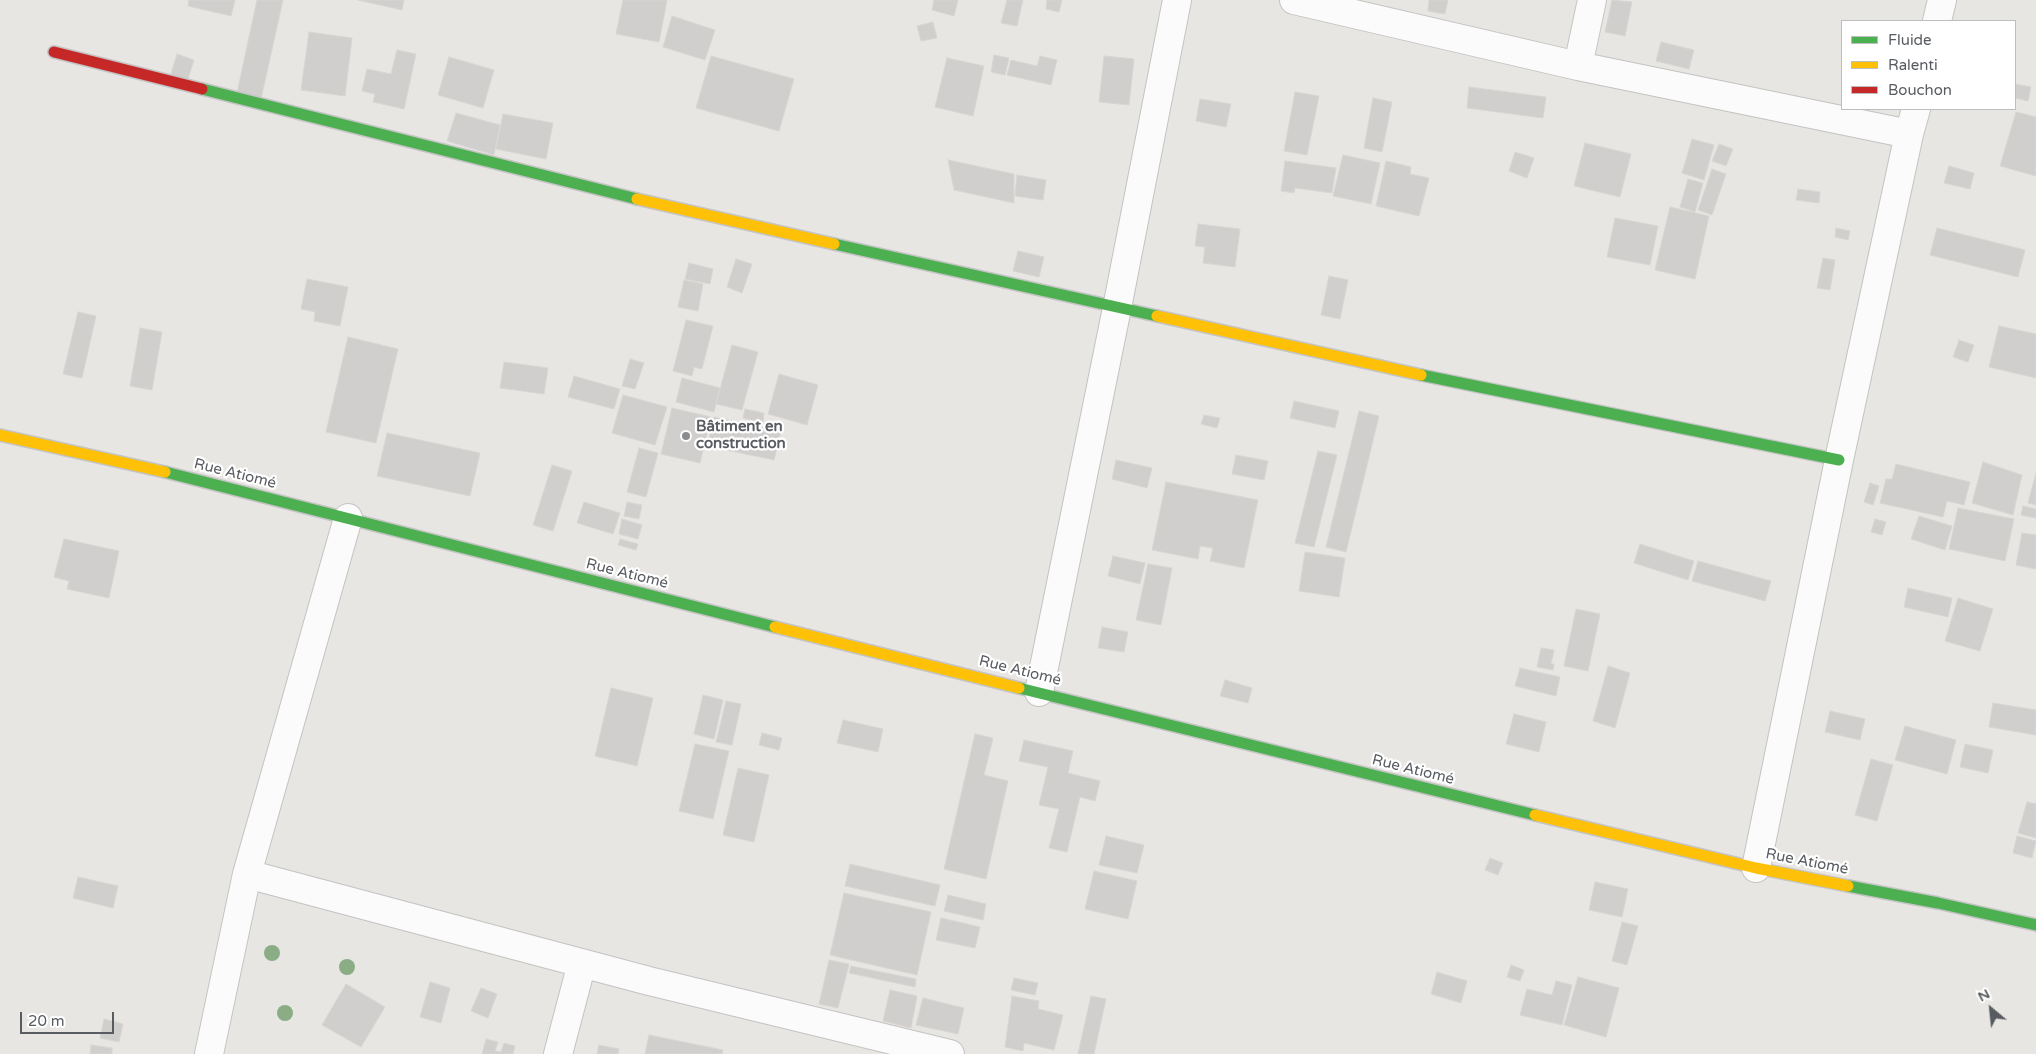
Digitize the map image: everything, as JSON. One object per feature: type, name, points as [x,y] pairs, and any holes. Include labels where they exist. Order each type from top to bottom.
[{"type":"street","points":[[1039,692],[1178,0]]},
{"type":"street","points":[[1294,0],[1578,66],[1912,122],[1839,460],[1756,868]]},
{"type":"street","points":[[1578,66],[1592,0]]},
{"type":"street","points":[[1937,20],[1942,0]]},
{"type":"street","points":[[54,52],[655,204],[1387,368],[1839,460]]},
{"type":"street","name":"Rue Atiomé","points":[[0,435],[134,464],[485,554],[1400,783],[1756,868],[1938,903],[2036,925]]},
{"type":"street","points":[[209,1054],[247,874],[348,518]]},
{"type":"street","points":[[247,874],[649,981],[950,1054]]},
{"type":"street","points":[[558,1054],[582,963]]},
{"type":"building","points":[[189,0],[235,0],[231,16],[188,6]]},
{"type":"building","points":[[257,0],[283,0],[261,99],[237,93]]},
{"type":"building","points":[[358,0],[404,0],[402,10]]},
{"type":"building","points":[[623,0],[667,0],[659,42],[616,34]]},
{"type":"building","points":[[934,0],[958,0],[954,16],[932,10]]},
{"type":"building","points":[[1007,0],[1023,0],[1017,26],[1001,23]]},
{"type":"building","points":[[1047,0],[1062,0],[1059,12],[1046,9]]},
{"type":"building","points":[[1429,0],[1448,0],[1445,14],[1428,11]]},
{"type":"building","points":[[1612,0],[1632,2],[1625,36],[1605,32]]},
{"type":"building","points":[[672,16],[715,30],[705,60],[663,47]]},
{"type":"building","points":[[933,22],[937,38],[921,41],[917,26]]},
{"type":"building","points":[[309,32],[352,38],[345,96],[301,90]]},
{"type":"building","points":[[1661,42],[1694,50],[1689,69],[1656,61]]},
{"type":"building","points":[[397,50],[416,54],[404,109],[373,102],[375,94],[362,91],[367,69],[391,74]]},
{"type":"building","points":[[177,54],[194,60],[187,82],[170,77]]},
{"type":"building","points":[[994,55],[1009,58],[1005,75],[991,72]]},
{"type":"building","points":[[711,56],[794,79],[779,131],[696,108]]},
{"type":"building","points":[[1040,56],[1057,60],[1051,85],[1007,75],[1011,60],[1037,66]]},
{"type":"building","points":[[1104,56],[1134,59],[1129,105],[1099,102]]},
{"type":"building","points":[[449,57],[494,70],[483,108],[438,95]]},
{"type":"building","points":[[947,58],[984,66],[973,116],[935,107]]},
{"type":"building","points":[[2016,84],[2031,87],[2028,101],[2016,98]]},
{"type":"building","points":[[1469,87],[1546,97],[1543,118],[1467,108]]},
{"type":"building","points":[[1295,92],[1319,96],[1307,155],[1284,151]]},
{"type":"building","points":[[1373,98],[1392,102],[1382,152],[1364,148]]},
{"type":"building","points":[[1200,99],[1231,104],[1226,127],[1196,121]]},
{"type":"building","points":[[2016,112],[2036,117],[2036,176],[2000,166]]},
{"type":"building","points":[[456,113],[500,125],[494,155],[447,141]]},
{"type":"building","points":[[503,114],[553,123],[546,159],[496,149]]},
{"type":"building","points":[[1692,139],[1714,145],[1704,180],[1682,173]]},
{"type":"building","points":[[1585,143],[1631,154],[1620,197],[1574,186]]},
{"type":"building","points":[[1719,144],[1733,149],[1726,166],[1712,161]]},
{"type":"building","points":[[1515,152],[1534,158],[1527,178],[1509,171]]},
{"type":"building","points":[[1343,155],[1380,163],[1371,204],[1333,196]]},
{"type":"building","points":[[948,160],[1014,174],[1014,203],[954,190]]},
{"type":"building","points":[[1285,161],[1336,168],[1332,193],[1295,188],[1294,193],[1281,191]]},
{"type":"building","points":[[1386,161],[1411,167],[1410,174],[1429,178],[1419,216],[1376,206]]},
{"type":"building","points":[[1949,166],[1974,173],[1970,189],[1944,183]]},
{"type":"building","points":[[1712,169],[1726,174],[1712,215],[1698,210]]},
{"type":"building","points":[[1017,175],[1046,180],[1043,200],[1015,196]]},
{"type":"building","points":[[1688,179],[1703,183],[1695,212],[1680,207]]},
{"type":"building","points":[[1798,189],[1820,192],[1819,203],[1796,200]]},
{"type":"building","points":[[1670,207],[1709,216],[1695,279],[1655,270]]},
{"type":"building","points":[[1615,218],[1658,226],[1650,265],[1607,257]]},
{"type":"building","points":[[1198,224],[1240,229],[1235,267],[1203,263],[1205,247],[1195,246]]},
{"type":"building","points":[[1836,228],[1850,231],[1848,240],[1835,237]]},
{"type":"building","points":[[1937,228],[2025,250],[2018,277],[1930,255]]},
{"type":"building","points":[[1018,251],[1044,257],[1039,277],[1013,271]]},
{"type":"building","points":[[1823,258],[1835,260],[1830,290],[1817,288]]},
{"type":"building","points":[[736,259],[752,264],[742,293],[727,287]]},
{"type":"building","points":[[689,263],[713,269],[710,284],[685,279]]},
{"type":"building","points":[[1329,276],[1348,280],[1340,319],[1321,315]]},
{"type":"building","points":[[307,279],[348,287],[340,326],[314,321],[315,312],[301,309]]},
{"type":"building","points":[[684,280],[703,284],[698,311],[678,307]]},
{"type":"building","points":[[78,312],[96,316],[82,378],[63,374]]},
{"type":"building","points":[[686,320],[713,326],[702,369],[694,367],[692,376],[673,371]]},
{"type":"building","points":[[1999,326],[2036,334],[2036,378],[1989,367]]},
{"type":"building","points":[[140,328],[162,332],[152,390],[130,386]]},
{"type":"building","points":[[348,337],[398,349],[376,443],[326,432]]},
{"type":"building","points":[[1959,340],[1974,345],[1968,362],[1953,357]]},
{"type":"building","points":[[732,345],[758,352],[742,410],[716,404]]},
{"type":"building","points":[[630,359],[644,363],[635,389],[622,386]]},
{"type":"building","points":[[504,362],[548,368],[544,394],[500,388]]},
{"type":"building","points":[[779,374],[818,385],[807,425],[768,414]]},
{"type":"building","points":[[574,376],[620,389],[614,409],[568,397]]},
{"type":"building","points":[[682,378],[720,388],[714,412],[676,402]]},
{"type":"building","points":[[623,395],[667,407],[655,445],[612,433]]},
{"type":"building","points":[[1294,401],[1339,411],[1335,428],[1290,418]]},
{"type":"building","name":"Bâtiment en construction","points":[[672,408],[711,417],[700,463],[661,454]]},
{"type":"building","points":[[745,409],[764,413],[763,423],[743,418]]},
{"type":"building","points":[[1359,411],[1379,416],[1346,552],[1326,547]]},
{"type":"building","points":[[1204,415],[1220,418],[1217,428],[1201,424]]},
{"type":"building","points":[[714,417],[781,432],[774,460],[707,446]]},
{"type":"building","points":[[387,433],[480,453],[470,496],[377,476]]},
{"type":"building","points":[[639,448],[658,453],[646,497],[627,492]]},
{"type":"building","points":[[1318,451],[1337,455],[1314,547],[1295,543]]},
{"type":"building","points":[[1236,455],[1268,461],[1264,480],[1232,474]]},
{"type":"building","points":[[1116,460],[1152,468],[1147,488],[1112,479]]},
{"type":"building","points":[[1983,462],[2022,475],[2013,515],[1972,503]]},
{"type":"building","points":[[1896,464],[1970,482],[1964,505],[1947,501],[1943,517],[1880,503],[1886,479],[1892,479]]},
{"type":"building","points":[[552,465],[572,471],[553,531],[533,525]]},
{"type":"building","points":[[2036,473],[2036,505],[2028,503]]},
{"type":"building","points":[[1166,482],[1258,500],[1244,568],[1210,561],[1213,548],[1200,546],[1198,559],[1152,550]]},
{"type":"building","points":[[1870,483],[1879,486],[1873,505],[1864,502]]},
{"type":"building","points":[[584,502],[620,513],[613,534],[577,523]]},
{"type":"building","points":[[627,502],[642,505],[639,519],[624,516]]},
{"type":"building","points":[[2023,506],[2036,509],[2036,518],[2021,515]]},
{"type":"building","points":[[1958,508],[2014,519],[2005,561],[1949,549]]},
{"type":"building","points":[[1919,516],[1952,526],[1945,550],[1911,539]]},
{"type":"building","points":[[622,519],[642,525],[638,539],[619,534]]},
{"type":"building","points":[[1875,519],[1886,522],[1882,535],[1871,532]]},
{"type":"building","points":[[2022,533],[2036,535],[2036,569],[2016,565]]},
{"type":"building","points":[[64,539],[119,551],[109,598],[67,589],[69,581],[54,577]]},
{"type":"building","points":[[620,539],[638,544],[636,550],[618,545]]},
{"type":"building","points":[[1640,544],[1694,561],[1688,580],[1634,563]]},
{"type":"building","points":[[1305,552],[1345,558],[1339,597],[1299,591]]},
{"type":"building","points":[[1113,556],[1145,563],[1140,584],[1108,576]]},
{"type":"building","points":[[1698,561],[1771,581],[1765,601],[1692,581]]},
{"type":"building","points":[[1148,564],[1172,568],[1161,625],[1136,620]]},
{"type":"building","points":[[1908,588],[1952,598],[1948,617],[1904,607]]},
{"type":"building","points":[[1958,598],[1993,609],[1980,651],[1945,641]]},
{"type":"building","points":[[1576,609],[1600,614],[1588,671],[1564,666]]},
{"type":"building","points":[[1102,627],[1128,632],[1124,652],[1098,648]]},
{"type":"building","points":[[1541,648],[1554,650],[1551,664],[1554,664],[1553,670],[1537,667]]},
{"type":"building","points":[[1608,666],[1630,673],[1615,728],[1593,721]]},
{"type":"building","points":[[1520,668],[1560,677],[1556,696],[1515,686]]},
{"type":"building","points":[[1225,680],[1252,688],[1248,703],[1220,696]]},
{"type":"building","points":[[611,688],[653,698],[637,766],[595,756]]},
{"type":"building","points":[[703,695],[723,700],[714,739],[694,734]]},
{"type":"building","points":[[726,701],[741,704],[732,745],[716,742]]},
{"type":"building","points":[[1993,703],[2036,710],[2036,735],[1989,727]]},
{"type":"building","points":[[1830,711],[1865,719],[1860,740],[1825,732]]},
{"type":"building","points":[[1514,714],[1546,722],[1539,752],[1506,744]]},
{"type":"building","points":[[843,720],[883,729],[878,752],[837,743]]},
{"type":"building","points":[[1905,726],[1956,740],[1947,774],[1895,760]]},
{"type":"building","points":[[762,733],[782,738],[779,750],[759,745]]},
{"type":"building","points":[[975,734],[993,738],[984,775],[1008,781],[986,879],[944,869]]},
{"type":"building","points":[[1024,740],[1073,751],[1068,773],[1100,781],[1095,801],[1080,797],[1067,852],[1049,848],[1059,809],[1039,805],[1048,767],[1019,761]]},
{"type":"building","points":[[695,744],[729,751],[713,819],[679,811]]},
{"type":"building","points":[[1965,744],[1993,750],[1988,773],[1960,767]]},
{"type":"building","points":[[1871,759],[1893,765],[1877,821],[1855,815]]},
{"type":"building","points":[[738,768],[769,775],[754,842],[723,835]]},
{"type":"building","points":[[2027,802],[2036,804],[2036,838],[2018,833]]},
{"type":"building","points":[[1106,836],[1144,845],[1137,873],[1099,865]]},
{"type":"building","points":[[2017,836],[2036,841],[2032,858],[2013,853]]},
{"type":"building","points":[[1490,858],[1503,863],[1498,875],[1485,870]]},
{"type":"building","points":[[850,864],[940,885],[935,906],[845,886]]},
{"type":"building","points":[[1094,871],[1137,881],[1128,919],[1085,909]]},
{"type":"building","points":[[78,877],[118,886],[113,908],[73,898]]},
{"type":"building","points":[[1595,882],[1628,889],[1622,917],[1589,910]]},
{"type":"building","points":[[844,893],[931,912],[917,975],[830,955]]},
{"type":"building","points":[[948,895],[986,904],[983,920],[944,911]]},
{"type":"building","points":[[941,918],[980,927],[975,948],[936,940]]},
{"type":"building","points":[[1622,922],[1638,926],[1627,965],[1612,961]]},
{"type":"building","points":[[829,960],[849,964],[838,1008],[819,1004]]},
{"type":"building","points":[[1511,965],[1524,970],[1520,981],[1507,977]]},
{"type":"building","points":[[851,966],[916,979],[915,987],[849,973]]},
{"type":"building","points":[[1437,972],[1467,981],[1461,1003],[1431,994]]},
{"type":"building","points":[[1578,977],[1619,988],[1606,1037],[1564,1025]]},
{"type":"building","points":[[1014,978],[1038,983],[1035,995],[1011,990]]},
{"type":"building","points":[[1556,981],[1572,985],[1562,1025],[1520,1015],[1527,989],[1552,995]]},
{"type":"building","points":[[430,982],[450,988],[441,1023],[420,1017]]},
{"type":"building","points":[[346,984],[385,1007],[361,1047],[322,1025]]},
{"type":"building","points":[[481,988],[497,994],[488,1018],[471,1011]]},
{"type":"building","points":[[890,990],[917,996],[911,1028],[883,1021]]},
{"type":"building","points":[[1012,996],[1039,1001],[1038,1009],[1063,1015],[1054,1050],[1024,1043],[1023,1051],[1005,1047]]},
{"type":"building","points":[[1091,996],[1106,999],[1094,1054],[1078,1054]]},
{"type":"building","points":[[923,998],[964,1008],[958,1034],[916,1025]]},
{"type":"building","points":[[104,1019],[123,1024],[119,1042],[100,1038]]},
{"type":"building","points":[[649,1035],[723,1050],[722,1054],[645,1054]]},
{"type":"building","points":[[486,1039],[498,1042],[495,1051],[501,1052],[504,1043],[515,1046],[513,1054],[482,1054]]},
{"type":"building","points":[[91,1045],[112,1048],[112,1054],[90,1054]]},
{"type":"building","points":[[599,1045],[619,1049],[618,1054],[597,1054]]},
{"type":"traffic: fast","points":[[202,89],[637,199]]},
{"type":"traffic: fast","points":[[834,244],[1157,316]]},
{"type":"traffic: fast","points":[[1421,375],[1839,460]]},
{"type":"traffic: fast","points":[[165,472],[775,627]]},
{"type":"traffic: fast","points":[[1019,688],[1535,815]]},
{"type":"traffic: fast","points":[[1848,886],[1938,903],[2036,925]]},
{"type":"traffic: slow","points":[[637,199],[834,244]]},
{"type":"traffic: slow","points":[[1157,316],[1421,375]]},
{"type":"traffic: slow","points":[[0,435],[165,472]]},
{"type":"traffic: slow","points":[[775,627],[1019,688]]},
{"type":"traffic: slow","points":[[1535,815],[1756,868],[1848,886]]},
{"type":"traffic: jam","points":[[54,52],[202,89]]},
{"type":"place","name":"Bâtiment en construction","points":[[686,436]]}]
